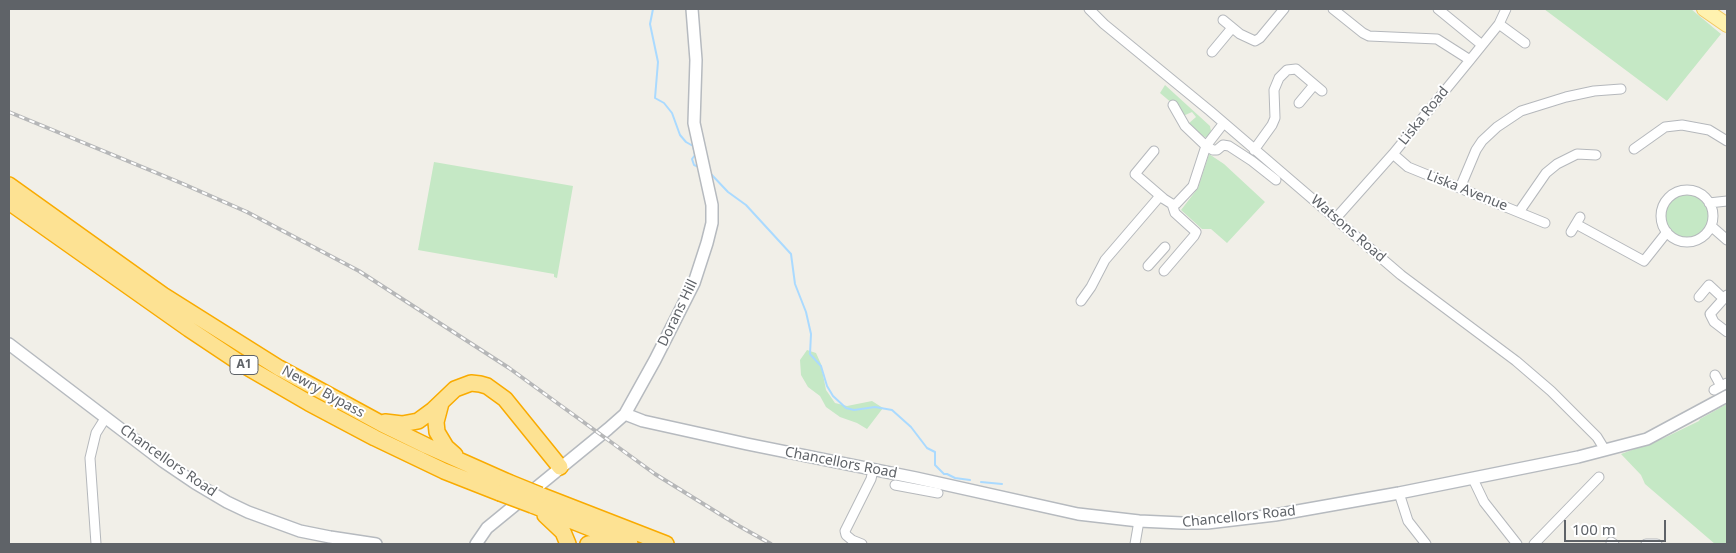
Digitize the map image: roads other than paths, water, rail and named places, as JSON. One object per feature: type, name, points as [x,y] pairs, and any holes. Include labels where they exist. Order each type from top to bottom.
[{"type":"highway","name":"Newry Bypass","points":[[9,185],[163,295],[211,327],[287,373],[374,420],[468,465],[504,487],[627,543]]},
{"type":"highway","name":"Newry Bypass","points":[[9,202],[151,303],[240,363],[309,403],[375,438],[444,470],[504,487]]},
{"type":"highway","points":[[374,420],[402,424],[418,421],[433,410],[447,395],[462,385],[471,383],[487,386],[505,398],[560,467]]},
{"type":"highway","points":[[442,401],[436,422],[437,432],[440,439],[452,453],[468,465]]},
{"type":"highway","name":"Newry Bypass","points":[[535,502],[666,544]]},
{"type":"highway","points":[[535,502],[563,532],[568,544]]},
{"type":"highway","points":[[588,544],[601,541],[627,543]]},
{"type":"main road","points":[[1704,9],[1727,25]]},
{"type":"street","name":"Dorans Hill","points":[[476,544],[487,528],[624,414],[682,306],[700,265],[712,222],[712,205],[694,123],[696,60],[692,9]]},
{"type":"street","name":"Watsons Road","points":[[1089,9],[1104,24],[1336,218],[1400,275],[1516,361],[1584,424],[1605,450]]},
{"type":"street","points":[[1223,20],[1240,34],[1255,41],[1260,38],[1284,9]]},
{"type":"street","points":[[1333,9],[1369,36],[1437,39],[1470,60]]},
{"type":"street","points":[[1438,9],[1482,45]]},
{"type":"street","name":"Liska Road","points":[[1336,218],[1470,60],[1499,24],[1506,9]]},
{"type":"street","points":[[1499,24],[1525,43]]},
{"type":"street","points":[[1212,52],[1232,28]]},
{"type":"street","points":[[1254,150],[1268,132],[1275,118],[1274,90],[1279,78],[1287,70],[1296,69],[1318,88],[1299,103]]},
{"type":"street","points":[[1460,188],[1476,150],[1482,142],[1497,127],[1521,112],[1584,93],[1621,90]]},
{"type":"street","points":[[1173,105],[1185,126],[1206,146],[1213,150],[1217,150],[1223,145],[1230,146],[1276,180]]},
{"type":"street","points":[[1172,204],[1180,202],[1193,186],[1206,146],[1223,124]]},
{"type":"street","points":[[1634,149],[1666,127],[1682,125],[1709,130],[1727,140]]},
{"type":"street","points":[[1154,151],[1132,172],[1172,204],[1175,213],[1196,232],[1167,268],[1158,255]]},
{"type":"street","name":"Liska Avenue","points":[[1392,154],[1408,167],[1544,223]]},
{"type":"street","points":[[1519,212],[1546,173],[1557,164],[1577,154],[1596,155]]},
{"type":"street","points":[[1692,190],[1703,196],[1709,203],[1713,214],[1711,226],[1699,239],[1690,242],[1677,240],[1667,232],[1661,216],[1664,204],[1670,196],[1680,191],[1692,190]]},
{"type":"street","points":[[1081,301],[1091,287],[1105,260],[1160,196]]},
{"type":"street","points":[[1709,203],[1727,201]]},
{"type":"street","points":[[1576,224],[1644,261],[1667,232]]},
{"type":"street","points":[[1711,226],[1727,240]]},
{"type":"street","points":[[1148,266],[1165,247]]},
{"type":"street","points":[[1699,297],[1709,285],[1726,297],[1710,314],[1714,322],[1727,332]]},
{"type":"street","name":"Chancellors Road","points":[[9,344],[194,483],[248,512],[300,531],[330,538],[376,544]]},
{"type":"street","points":[[1715,375],[1722,389]]},
{"type":"street","name":"Chancellors Road","points":[[624,414],[643,421],[873,470],[915,483],[1078,514],[1139,521],[1207,523],[1276,515],[1399,493],[1605,450],[1646,439],[1660,433],[1722,389]]},
{"type":"street","points":[[96,544],[90,458],[96,433],[106,417]]},
{"type":"street","points":[[862,544],[846,535],[845,531],[871,479],[873,470]]},
{"type":"street","points":[[1534,544],[1599,477]]},
{"type":"street","points":[[1472,479],[1484,502],[1517,544]]},
{"type":"street","points":[[895,485],[915,483],[938,493]]},
{"type":"street","points":[[1399,493],[1408,521],[1426,544]]},
{"type":"street","points":[[1135,544],[1139,521]]},
{"type":"street","points":[[1646,544],[1657,544]]},
{"type":"waterway","points":[[653,9],[650,24],[658,62],[655,98],[664,103],[672,113],[680,135],[693,146],[695,155],[692,159],[694,165],[699,167]]},
{"type":"waterway","points":[[710,173],[728,192],[746,205],[791,254],[795,284],[806,312],[811,334],[810,354],[821,366],[827,386],[833,396],[846,408],[854,410],[875,407],[892,410],[911,427],[927,448],[935,452],[935,465],[944,474],[970,480]]},
{"type":"waterway","points":[[981,482],[1002,484]]},
{"type":"railway","points":[[9,112],[247,212],[359,271],[509,368],[655,474],[771,544]]}]
